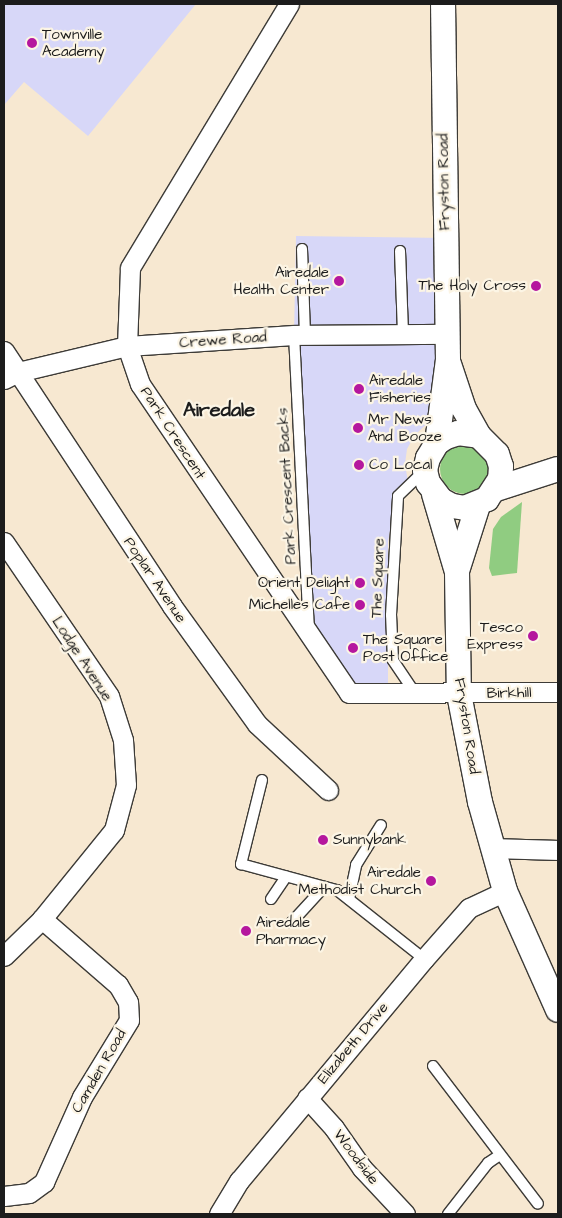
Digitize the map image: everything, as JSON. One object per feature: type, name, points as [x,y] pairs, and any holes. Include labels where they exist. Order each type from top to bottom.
[{"type":"street","name":"Park Crescent","points":[[288,4],[130,268],[128,346],[140,384],[349,694],[459,694]]},
{"type":"street","name":"Fryston Road","points":[[443,4],[446,334],[448,360],[437,443],[426,470],[457,572],[459,694],[492,848],[505,891],[558,1010]]},
{"type":"street","name":"Crewe Road","points":[[11,375],[128,346],[300,335],[446,334]]},
{"type":"street","name":"Poplar Avenue","points":[[4,352],[11,375],[257,724],[328,790]]},
{"type":"street","name":"Fryston Road","points":[[448,360],[464,409],[479,436],[497,454]]},
{"type":"street","points":[[437,443],[458,433],[479,436]]},
{"type":"street","points":[[497,454],[553,470]]},
{"type":"street","points":[[496,489],[501,466],[497,454]]},
{"type":"street","points":[[434,494],[452,506],[478,505],[496,489],[553,470]]},
{"type":"street","name":"Fryston Road","points":[[457,572],[478,505]]},
{"type":"street","name":"Lodge Avenue","points":[[4,542],[109,696],[122,740],[126,784],[114,830],[42,919],[4,956]]},
{"type":"street","name":"Birkhill","points":[[459,694],[558,692]]},
{"type":"street","points":[[492,848],[558,850]]},
{"type":"street","name":"Elizabeth Drive","points":[[218,1214],[238,1181],[424,958],[469,908],[505,891]]},
{"type":"street","name":"Camden Road","points":[[4,1196],[29,1193],[44,1182],[82,1097],[129,1020],[128,1002],[118,986],[42,919]]},
{"type":"street","name":"Woodside","points":[[307,1098],[334,1128],[362,1168],[405,1214]]},
{"type":"lane","name":"Park Crescent Backs","points":[[302,249],[300,335],[309,636]]},
{"type":"lane","points":[[400,251],[403,334]]},
{"type":"lane","name":"The Square","points":[[416,693],[396,667],[391,647],[395,531],[398,496],[404,487],[426,470]]},
{"type":"lane","points":[[262,780],[241,864],[337,890],[424,958]]},
{"type":"lane","points":[[348,899],[356,865],[381,825]]},
{"type":"lane","points":[[271,899],[286,877]]},
{"type":"lane","points":[[291,923],[324,887]]},
{"type":"lane","points":[[433,1066],[538,1204]]},
{"type":"lane","points":[[448,1214],[488,1163],[500,1155]]},
{"type":"shaded area","points":[[4,4],[196,4],[88,136],[24,82],[4,105]]},
{"type":"shaded area","points":[[296,236],[445,238],[440,411],[415,435],[407,449],[405,464],[409,488],[394,509],[388,542],[388,693],[349,693],[309,636],[294,335]]},
{"type":"green space","points":[[460,444],[470,444],[483,451],[490,464],[490,474],[483,487],[470,494],[460,494],[451,490],[444,483],[440,474],[440,464],[444,455],[451,448]]},
{"type":"green space","points":[[522,502],[517,573],[492,576],[489,568],[493,529],[501,517]]},
{"type":"place","name":"Townville Academy","points":[[32,43]]},
{"type":"place","name":"Airedale Health Center","points":[[339,281]]},
{"type":"place","name":"The Holy Cross","points":[[536,286]]},
{"type":"place","name":"Airedale Fisheries","points":[[359,389]]},
{"type":"place","name":"Mr News And Booze","points":[[358,428]]},
{"type":"place","name":"Co Local","points":[[359,465]]},
{"type":"place","name":"Orient Delight","points":[[360,583]]},
{"type":"place","name":"Michelles Cafe","points":[[360,605]]},
{"type":"place","name":"Tesco Express","points":[[533,636]]},
{"type":"place","name":"The Square Post Office","points":[[353,648]]},
{"type":"place","name":"Sunnybank","points":[[323,840]]},
{"type":"place","name":"Airedale Methodist Church","points":[[431,881]]},
{"type":"place","name":"Airedale Pharmacy","points":[[246,931]]},
{"type":"district","name":"Airedale","points":[[219,410]]}]
